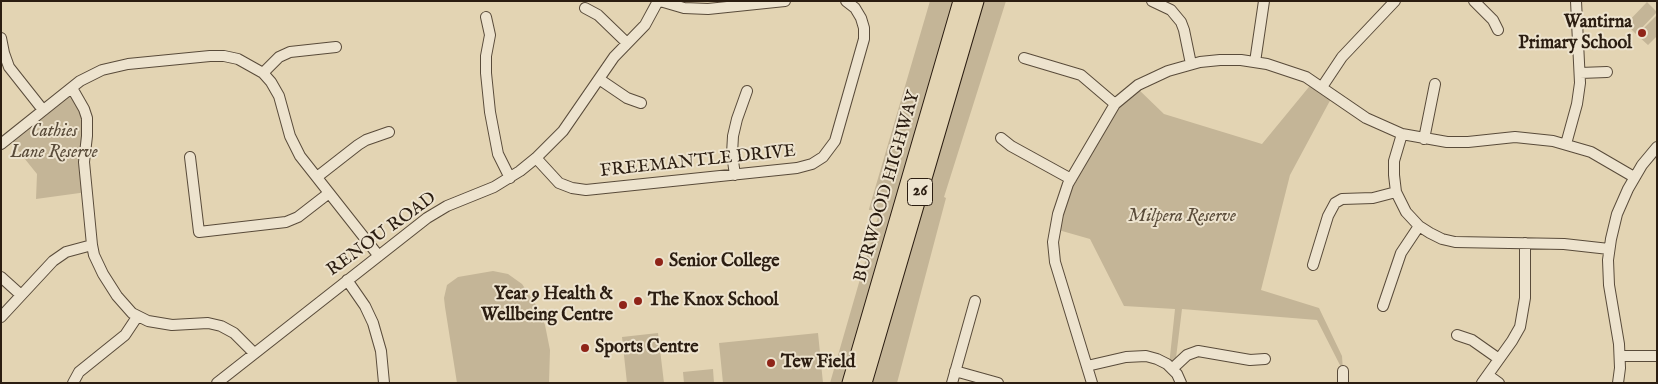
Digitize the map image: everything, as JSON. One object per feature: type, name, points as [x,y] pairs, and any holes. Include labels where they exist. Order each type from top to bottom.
[{"type":"highway","name":"BURWOOD HIGHWAY","points":[[850,383],[961,1]]},
{"type":"highway","name":"BURWOOD HIGHWAY","points":[[864,383],[976,1]]},
{"type":"street","points":[[659,1],[684,8],[708,10],[785,1]]},
{"type":"street","name":"RENOU ROAD","points":[[217,383],[229,379],[254,353],[378,255],[440,210],[510,178],[536,158],[563,131],[614,57],[645,25],[659,1]]},
{"type":"street","points":[[1152,1],[1171,10],[1180,22],[1184,30],[1191,64]]},
{"type":"street","points":[[1255,62],[1264,1]]},
{"type":"street","points":[[1474,1],[1493,20],[1498,30]]},
{"type":"street","points":[[1566,144],[1577,104],[1580,72],[1576,1]]},
{"type":"street","name":"FREEMANTLE DRIVE","points":[[536,158],[555,180],[582,190],[805,167],[818,161],[835,142],[864,39],[862,18],[849,2]]},
{"type":"street","points":[[1322,87],[1342,57],[1392,2]]},
{"type":"street","points":[[585,8],[598,15],[627,43]]},
{"type":"street","points":[[486,17],[490,34],[486,56],[490,112],[498,154],[510,178]]},
{"type":"street","points":[[1,38],[9,67],[43,110]]},
{"type":"street","points":[[263,73],[284,54],[336,47]]},
{"type":"street","points":[[1,144],[87,77],[109,68],[210,56],[238,59],[263,73],[271,82],[279,96],[290,136],[297,150],[378,255]]},
{"type":"street","points":[[1024,58],[1081,75],[1115,104]]},
{"type":"street","points":[[1092,383],[1053,252],[1058,214],[1071,179],[1115,104],[1130,90],[1168,70],[1191,64],[1220,60],[1255,62],[1277,67],[1297,74],[1322,87],[1366,118],[1402,134],[1424,139],[1457,142],[1522,138],[1566,144],[1591,152],[1634,176]]},
{"type":"street","points":[[1580,72],[1607,72]]},
{"type":"street","points":[[599,79],[627,98],[641,103]]},
{"type":"street","points":[[1424,139],[1435,84]]},
{"type":"street","points":[[72,88],[87,118],[84,162],[92,245],[96,260],[108,283],[122,303],[137,317],[164,324],[200,323],[221,326],[234,333],[254,353]]},
{"type":"street","points":[[735,175],[732,154],[733,136],[747,91]]},
{"type":"street","points":[[317,177],[358,145],[366,140],[389,132]]},
{"type":"street","points":[[1402,134],[1394,168],[1396,192],[1406,212],[1419,226],[1435,236],[1455,242],[1571,244],[1610,249]]},
{"type":"street","points":[[1001,138],[1011,146],[1071,179]]},
{"type":"street","points":[[1618,383],[1620,356],[1609,285],[1610,249],[1617,214],[1634,176],[1657,146]]},
{"type":"street","points":[[190,157],[198,232],[286,222],[298,217],[329,193]]},
{"type":"street","points":[[1313,265],[1328,216],[1335,203],[1342,200],[1373,198],[1396,192]]},
{"type":"street","points":[[1383,306],[1401,253],[1419,226]]},
{"type":"street","points":[[1499,383],[1485,379],[1515,336],[1522,318],[1525,298],[1525,243]]},
{"type":"street","points":[[1,317],[48,265],[59,256],[72,250],[92,245]]},
{"type":"street","points":[[1,277],[21,295]]},
{"type":"street","points":[[347,280],[365,306],[373,324],[381,351],[384,383]]},
{"type":"street","points":[[952,383],[975,301]]},
{"type":"street","points":[[73,383],[79,372],[125,334],[137,317]]},
{"type":"street","points":[[1457,335],[1472,340],[1499,359]]},
{"type":"street","points":[[1172,369],[1182,358],[1198,351],[1250,360],[1265,359]]},
{"type":"street","points":[[1087,366],[1126,357],[1139,356],[1157,359],[1172,369],[1181,383]]},
{"type":"street","points":[[1620,356],[1657,356]]},
{"type":"street","points":[[955,371],[998,383]]},
{"type":"street","points":[[1343,371],[1343,383]]},
{"type":"green space","points":[[930,1],[961,1],[850,383],[830,383],[880,210],[869,209]]},
{"type":"green space","points":[[976,1],[1006,1],[944,197],[946,198],[897,383],[864,383]]},
{"type":"green space","points":[[1647,2],[1657,12],[1636,34],[1626,24]]},
{"type":"green space","points":[[1657,15],[1657,36],[1648,45],[1637,35]]},
{"type":"green space","name":"Milpera Reserve","points":[[1313,82],[1333,95],[1290,175],[1261,290],[1319,308],[1342,356],[1343,371],[1317,320],[1182,309],[1175,366],[1169,366],[1175,309],[1124,306],[1090,239],[1055,229],[1058,214],[1109,112],[1136,87],[1164,114],[1262,144]]},
{"type":"green space","name":"Cathies Lane Reserve","points":[[72,88],[84,109],[87,192],[36,199],[37,174],[8,138]]},
{"type":"green space","points":[[493,271],[508,274],[522,284],[538,308],[545,325],[550,350],[549,383],[457,383],[444,298],[447,285],[458,277]]},
{"type":"green space","points":[[658,333],[664,383],[627,383],[622,337]]},
{"type":"green space","name":"Tew Field","points":[[818,333],[823,383],[723,383],[719,343]]},
{"type":"green space","points":[[713,369],[714,383],[684,383],[683,372]]},
{"type":"place","name":"Wantirna Primary School","points":[[1642,33]]},
{"type":"place","name":"Senior College","points":[[659,262]]},
{"type":"place","name":"The Knox School","points":[[638,301]]},
{"type":"place","name":"Year 9 Health & Wellbeing Centre","points":[[623,305]]},
{"type":"place","name":"Sports Centre","points":[[585,348]]},
{"type":"place","name":"Tew Field","points":[[771,363]]}]
